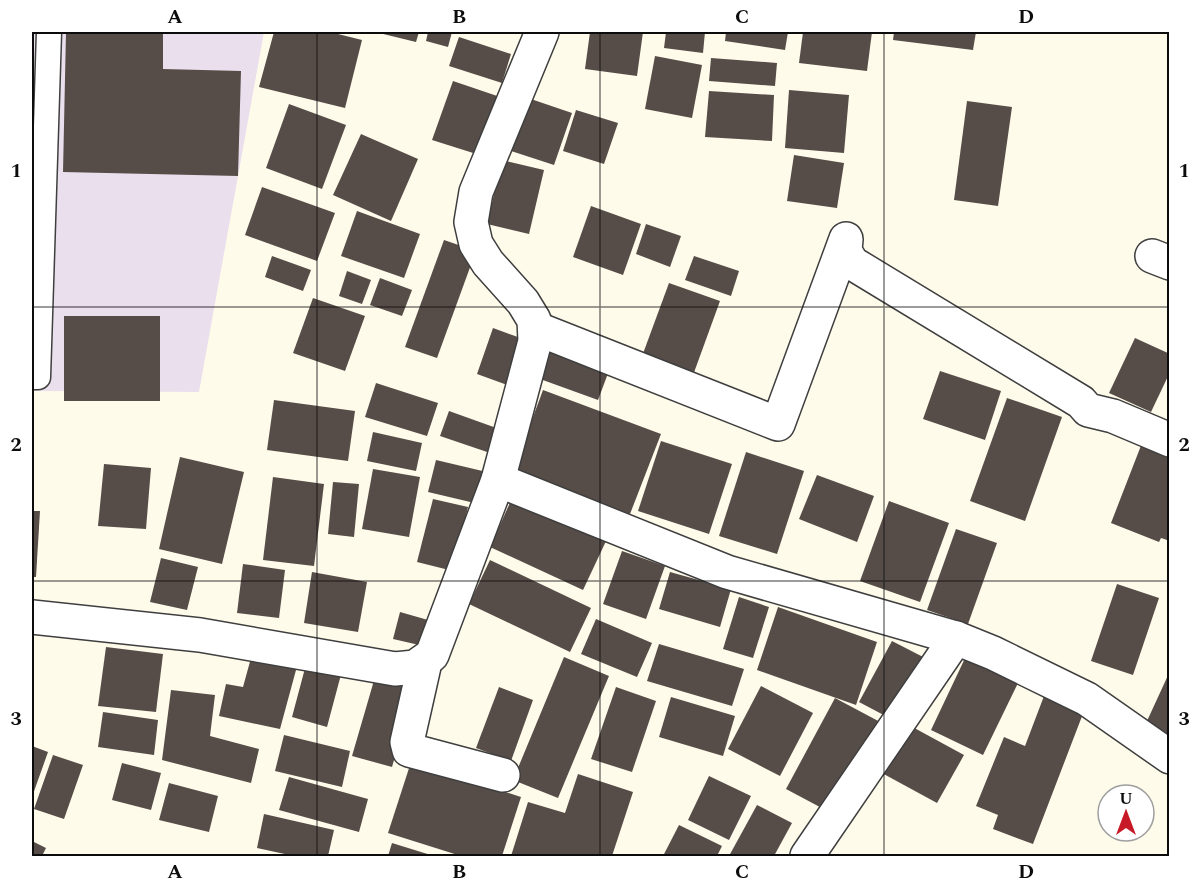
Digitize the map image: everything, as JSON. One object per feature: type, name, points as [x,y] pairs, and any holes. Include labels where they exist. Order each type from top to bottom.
[{"type":"street","points":[[32,617],[200,635],[395,669],[415,667],[432,655],[498,480],[535,341],[534,320],[523,302],[488,263],[476,244],[471,222],[476,192],[542,32]]},
{"type":"street","points":[[535,328],[778,424],[846,239],[845,250],[852,263],[1081,402],[1088,410],[1113,416],[1170,440]]},
{"type":"street","points":[[498,480],[727,572],[956,638],[1087,699],[1170,757]]},
{"type":"street","points":[[807,856],[956,638]]},
{"type":"street","points":[[425,662],[407,742],[409,750],[503,775]]},
{"type":"lane","points":[[32,377],[38,377],[49,32]]},
{"type":"shaded area","points":[[32,32],[264,32],[199,392],[32,391]]},
{"type":"building","points":[[66,32],[163,32],[163,69],[241,71],[238,176],[63,172]]},
{"type":"building","points":[[274,32],[330,32],[362,40],[345,108],[259,87]]},
{"type":"building","points":[[375,32],[419,32],[416,42]]},
{"type":"building","points":[[428,32],[452,32],[448,47],[426,41]]},
{"type":"building","points":[[590,32],[643,32],[637,76],[585,69]]},
{"type":"building","points":[[666,32],[705,32],[703,53],[664,48]]},
{"type":"building","points":[[726,32],[788,32],[785,50],[725,41]]},
{"type":"building","points":[[803,32],[872,32],[867,71],[799,63]]},
{"type":"building","points":[[894,32],[976,32],[973,50],[893,40]]},
{"type":"building","points":[[459,37],[511,54],[502,83],[449,66]]},
{"type":"building","points":[[655,56],[702,65],[692,118],[645,109]]},
{"type":"building","points":[[711,58],[777,63],[775,86],[709,81]]},
{"type":"building","points":[[453,81],[509,100],[489,158],[432,140]]},
{"type":"building","points":[[789,90],[849,95],[844,153],[785,148]]},
{"type":"building","points":[[709,91],[774,95],[772,141],[705,137]]},
{"type":"building","points":[[525,97],[572,113],[554,165],[508,150]]},
{"type":"building","points":[[967,101],[1012,107],[998,206],[954,200]]},
{"type":"building","points":[[289,104],[346,125],[322,189],[266,168]]},
{"type":"building","points":[[576,110],[618,123],[604,164],[563,151]]},
{"type":"building","points":[[361,134],[418,159],[391,221],[333,195]]},
{"type":"building","points":[[794,155],[844,163],[837,208],[787,201]]},
{"type":"building","points":[[502,160],[544,170],[529,234],[487,224]]},
{"type":"building","points":[[262,187],[335,213],[317,261],[245,235]]},
{"type":"building","points":[[591,206],[641,224],[623,275],[573,257]]},
{"type":"building","points":[[357,211],[420,234],[404,278],[341,256]]},
{"type":"building","points":[[646,224],[681,236],[670,267],[636,254]]},
{"type":"building","points":[[444,240],[476,251],[437,358],[405,347]]},
{"type":"building","points":[[272,256],[311,270],[303,291],[265,277]]},
{"type":"building","points":[[694,256],[739,271],[731,296],[685,280]]},
{"type":"building","points":[[347,271],[371,280],[362,304],[339,296]]},
{"type":"building","points":[[380,278],[412,290],[402,316],[370,305]]},
{"type":"building","points":[[669,283],[720,301],[692,378],[641,359]]},
{"type":"building","points":[[313,298],[365,316],[345,371],[293,353]]},
{"type":"building","points":[[64,316],[160,316],[160,401],[64,401]]},
{"type":"building","points":[[493,328],[529,341],[513,387],[477,374]]},
{"type":"building","points":[[1135,338],[1170,354],[1170,372],[1151,412],[1109,393]]},
{"type":"building","points":[[552,348],[610,368],[598,400],[540,379]]},
{"type":"building","points":[[940,371],[1001,391],[985,440],[923,419]]},
{"type":"building","points":[[376,383],[438,403],[427,436],[365,417]]},
{"type":"building","points":[[543,390],[661,434],[630,514],[513,471]]},
{"type":"building","points":[[1007,398],[1062,417],[1025,521],[970,501]]},
{"type":"building","points":[[274,400],[355,411],[348,461],[267,450]]},
{"type":"building","points":[[449,411],[502,430],[493,454],[440,436]]},
{"type":"building","points":[[373,432],[422,443],[416,471],[367,461]]},
{"type":"building","points":[[661,441],[732,464],[709,534],[638,511]]},
{"type":"building","points":[[1142,443],[1170,453],[1170,541],[1161,538],[1159,542],[1111,523]]},
{"type":"building","points":[[746,452],[804,471],[777,554],[719,536]]},
{"type":"building","points":[[180,457],[244,472],[222,564],[159,549]]},
{"type":"building","points":[[436,460],[491,473],[483,505],[428,492]]},
{"type":"building","points":[[104,464],[151,468],[146,529],[98,526]]},
{"type":"building","points":[[373,469],[420,477],[409,537],[362,529]]},
{"type":"building","points":[[817,475],[874,496],[857,542],[799,519]]},
{"type":"building","points":[[273,477],[324,484],[314,566],[263,560]]},
{"type":"building","points":[[333,482],[359,484],[354,537],[328,534]]},
{"type":"building","points":[[513,496],[607,539],[583,590],[490,547]]},
{"type":"building","points":[[433,499],[468,507],[453,571],[417,562]]},
{"type":"building","points":[[889,501],[949,523],[920,602],[860,581]]},
{"type":"building","points":[[32,511],[40,511],[36,577],[32,577]]},
{"type":"building","points":[[956,529],[997,543],[968,624],[927,610]]},
{"type":"building","points":[[622,551],[665,566],[646,619],[603,604]]},
{"type":"building","points":[[161,558],[198,567],[187,610],[150,602]]},
{"type":"building","points":[[490,560],[591,608],[570,652],[469,604]]},
{"type":"building","points":[[243,564],[285,570],[279,618],[237,613]]},
{"type":"building","points":[[312,572],[367,582],[358,632],[304,623]]},
{"type":"building","points":[[670,572],[731,589],[720,627],[659,609]]},
{"type":"building","points":[[1117,584],[1159,598],[1133,675],[1091,661]]},
{"type":"building","points":[[739,597],[769,607],[753,658],[723,649]]},
{"type":"building","points":[[778,607],[877,642],[856,705],[757,670]]},
{"type":"building","points":[[400,612],[435,622],[428,647],[393,639]]},
{"type":"building","points":[[596,619],[652,643],[637,677],[581,654]]},
{"type":"building","points":[[892,641],[927,659],[895,721],[859,702]]},
{"type":"building","points":[[659,644],[744,669],[732,706],[647,681]]},
{"type":"building","points":[[106,647],[163,654],[156,712],[98,706]]},
{"type":"building","points":[[254,647],[299,659],[280,729],[219,716],[226,684],[243,687]]},
{"type":"building","points":[[967,654],[1020,679],[983,755],[931,730]]},
{"type":"building","points":[[308,657],[343,667],[327,727],[292,717]]},
{"type":"building","points":[[564,657],[609,676],[558,798],[513,780]]},
{"type":"building","points":[[1170,671],[1170,739],[1147,721]]},
{"type":"building","points":[[375,677],[415,688],[392,767],[352,756]]},
{"type":"building","points":[[761,686],[813,713],[780,776],[728,749]]},
{"type":"building","points":[[499,687],[533,700],[511,761],[476,748]]},
{"type":"building","points":[[616,687],[656,701],[632,772],[591,759]]},
{"type":"building","points":[[171,690],[215,695],[210,736],[259,749],[251,783],[162,760]]},
{"type":"building","points":[[1044,696],[1084,711],[1033,844],[993,829],[998,815],[976,806],[1004,737],[1025,746]]},
{"type":"building","points":[[671,697],[735,716],[723,756],[659,737]]},
{"type":"building","points":[[835,698],[882,723],[833,814],[786,789]]},
{"type":"building","points":[[103,712],[158,720],[154,755],[98,747]]},
{"type":"building","points":[[907,724],[964,755],[937,803],[880,772]]},
{"type":"building","points":[[284,735],[350,751],[342,787],[275,771]]},
{"type":"building","points":[[32,746],[48,752],[32,797]]},
{"type":"building","points":[[53,755],[83,765],[64,819],[34,809]]},
{"type":"building","points":[[411,762],[521,797],[502,856],[461,856],[388,833]]},
{"type":"building","points":[[122,763],[161,773],[151,810],[112,800]]},
{"type":"building","points":[[578,774],[633,792],[612,856],[511,856],[528,802],[565,813]]},
{"type":"building","points":[[709,776],[751,796],[729,840],[688,820]]},
{"type":"building","points":[[289,777],[368,799],[359,832],[279,810]]},
{"type":"building","points":[[169,783],[218,796],[209,832],[159,820]]},
{"type":"building","points":[[757,805],[792,823],[774,856],[729,856]]},
{"type":"building","points":[[264,814],[334,830],[328,856],[294,856],[257,848]]},
{"type":"building","points":[[679,825],[722,846],[717,856],[663,856]]},
{"type":"building","points":[[32,841],[46,848],[42,856],[32,856]]},
{"type":"building","points":[[392,843],[434,856],[388,856]]}]
